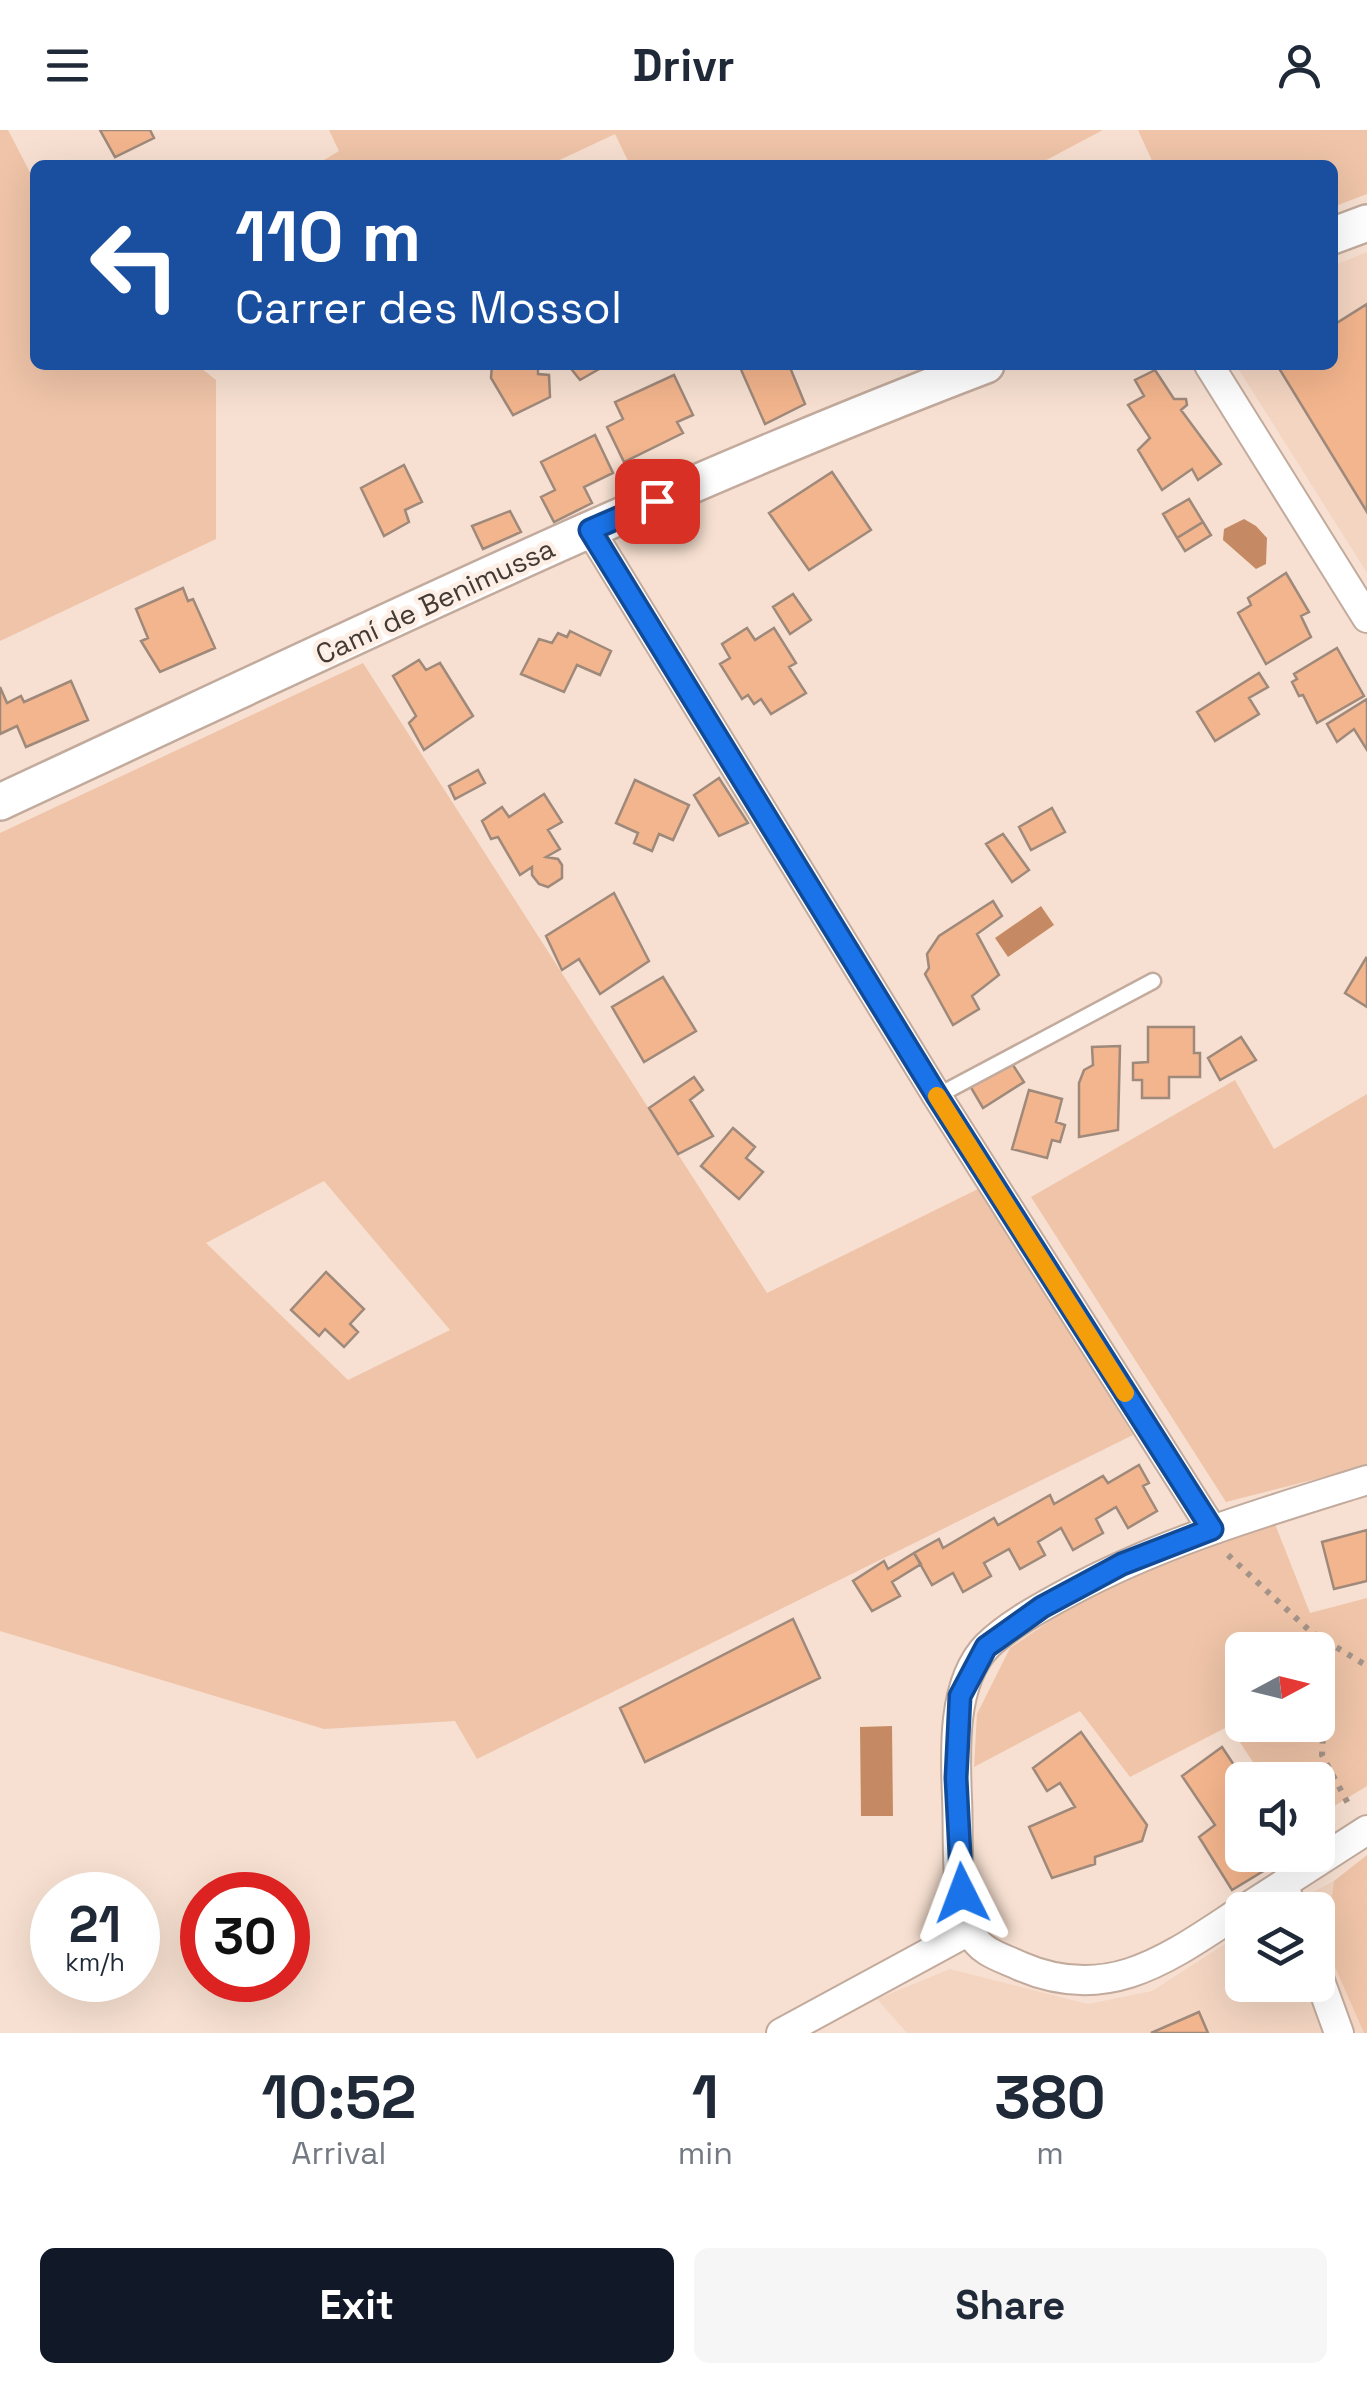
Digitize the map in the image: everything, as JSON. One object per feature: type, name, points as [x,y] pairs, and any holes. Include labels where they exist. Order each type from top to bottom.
[{"type":"street","points":[[1338,234],[1367,223]]},
{"type":"street","name":"Camí de Benimussa","points":[[0,802],[590,530],[973,370]]},
{"type":"street","points":[[1211,370],[1367,618]]},
{"type":"street","points":[[590,530],[937,1096],[1212,1529]]},
{"type":"street","points":[[1225,1922],[1170,1957],[1126,1977],[1086,1982],[1040,1974],[982,1949],[970,1931],[962,1893],[956,1778],[960,1696],[986,1647],[1042,1607],[1106,1572],[1212,1529],[1367,1480]]},
{"type":"street","points":[[1294,1892],[1366,1831]]},
{"type":"street","points":[[781,2033],[970,1931]]},
{"type":"street","points":[[1328,2002],[1339,2033]]},
{"type":"lane","points":[[937,1096],[1153,981]]},
{"type":"path","points":[[1212,1529],[1220,1548],[1313,1632]]},
{"type":"path","points":[[1335,1647],[1367,1666]]},
{"type":"path","points":[[1323,1742],[1322,1755],[1366,1831]]},
{"type":"shaded area","points":[[0,130],[8,130],[30,172],[30,370],[203,370],[216,380],[216,539],[0,641]]},
{"type":"shaded area","points":[[329,130],[1103,130],[1046,160],[628,160],[615,134],[560,160],[324,160],[339,151]]},
{"type":"shaded area","points":[[1138,130],[1367,130],[1367,194],[1338,205],[1338,160],[1152,160]]},
{"type":"shaded area","points":[[1367,252],[1367,573],[1239,370],[1338,370],[1338,264]]},
{"type":"shaded area","points":[[1244,519],[1267,538],[1266,564],[1256,569],[1223,540],[1224,529]]},
{"type":"shaded area","points":[[363,663],[767,1293],[980,1188],[1133,1435],[477,1759],[455,1721],[324,1729],[0,1631],[0,833]],"holes":[[[324,1181],[450,1330],[348,1380],[206,1243]]]},
{"type":"shaded area","points":[[1041,906],[1054,925],[1008,957],[995,938]]},
{"type":"shaded area","points":[[1235,1080],[1274,1149],[1367,1094],[1367,1466],[1226,1502],[1031,1197]]},
{"type":"shaded area","points":[[1275,1524],[1310,1613],[1367,1598],[1367,1786],[1335,1806],[1335,1762],[1253,1762],[1240,1742],[1335,1742],[1335,1632],[1225,1632],[1225,1728],[1130,1777],[1080,1711],[974,1767],[977,1714],[1010,1648],[1076,1603],[1248,1527]]},
{"type":"shaded area","points":[[892,1726],[893,1816],[861,1816],[860,1727]]},
{"type":"shaded area","points":[[1367,1855],[1367,2033],[1335,1968],[1334,1881]]},
{"type":"shaded area","points":[[1334,1881],[1332,1892],[1313,1892]]},
{"type":"shaded area","points":[[1225,1944],[1225,2002],[1335,2002],[1335,1968],[1364,2033],[907,2033],[877,1999],[950,1969],[1088,2004],[1152,1991]]},
{"type":"building","points":[[100,130],[150,130],[154,138],[115,157]]},
{"type":"building","points":[[1367,304],[1367,512],[1280,370],[1338,370],[1338,322]]},
{"type":"building","points":[[492,370],[538,370],[538,374],[549,375],[550,397],[513,415],[491,378]]},
{"type":"building","points":[[572,370],[598,370],[580,380]]},
{"type":"building","points":[[741,370],[791,370],[805,404],[765,424]]},
{"type":"building","points":[[1155,370],[1174,399],[1186,399],[1187,405],[1181,410],[1221,464],[1198,480],[1192,469],[1162,490],[1138,450],[1150,438],[1128,405],[1144,396],[1135,380]]},
{"type":"building","points":[[674,375],[693,415],[677,422],[683,433],[624,462],[607,427],[623,419],[615,402]]},
{"type":"building","points":[[595,435],[613,473],[584,487],[592,503],[554,522],[541,497],[555,490],[541,462]]},
{"type":"building","points":[[404,465],[422,502],[405,510],[409,522],[384,536],[361,488]]},
{"type":"building","points":[[832,472],[871,530],[809,570],[769,513]]},
{"type":"building","points":[[1189,499],[1203,522],[1177,538],[1163,514]]},
{"type":"building","points":[[510,511],[521,532],[483,549],[472,526]]},
{"type":"building","points":[[1203,522],[1211,535],[1185,551],[1177,538]]},
{"type":"building","points":[[1286,573],[1309,612],[1301,616],[1311,637],[1266,664],[1238,613],[1251,605],[1248,598]]},
{"type":"building","points":[[183,588],[188,601],[193,599],[215,648],[160,672],[141,641],[148,638],[136,609]]},
{"type":"building","points":[[793,594],[811,620],[790,634],[773,607]]},
{"type":"building","points":[[747,628],[755,640],[774,628],[796,663],[789,667],[806,693],[771,714],[761,699],[754,704],[748,695],[742,699],[720,664],[730,658],[722,644]]},
{"type":"building","points":[[570,631],[611,651],[600,675],[577,665],[564,692],[521,674],[539,639],[552,643],[558,633],[567,637]]},
{"type":"building","points":[[1337,648],[1364,696],[1317,723],[1292,682],[1297,679],[1294,674]]},
{"type":"building","points":[[419,660],[426,670],[440,663],[473,716],[424,750],[409,723],[416,716],[393,676]]},
{"type":"building","points":[[1259,673],[1268,687],[1249,698],[1259,714],[1215,741],[1197,712]]},
{"type":"building","points":[[71,681],[88,720],[26,747],[17,726],[0,734],[0,687],[7,703],[21,696],[24,702]]},
{"type":"building","points":[[1367,699],[1367,750],[1354,729],[1337,742],[1327,724]]},
{"type":"building","points":[[478,770],[485,783],[455,799],[449,786]]},
{"type":"building","points":[[719,778],[748,823],[719,836],[694,795]]},
{"type":"building","points":[[635,780],[689,805],[673,840],[659,834],[652,851],[634,843],[638,833],[616,823]]},
{"type":"building","points":[[544,794],[562,822],[548,830],[560,849],[546,857],[558,859],[562,878],[548,887],[539,884],[532,875],[532,867],[520,875],[498,837],[491,839],[482,821],[502,807],[509,817]]},
{"type":"building","points":[[1052,808],[1065,832],[1031,850],[1019,827]]},
{"type":"building","points":[[1003,834],[1029,870],[1012,882],[986,844]]},
{"type":"building","points":[[614,893],[649,961],[600,994],[579,959],[562,970],[546,936]]},
{"type":"building","points":[[993,901],[1002,916],[977,934],[999,975],[972,996],[979,1009],[953,1025],[925,974],[929,968],[927,954],[939,936]]},
{"type":"building","points":[[1367,959],[1367,1007],[1345,993]]},
{"type":"building","points":[[663,977],[696,1031],[644,1062],[612,1007]]},
{"type":"building","points":[[1148,1027],[1194,1027],[1194,1053],[1200,1053],[1200,1077],[1169,1077],[1169,1098],[1142,1098],[1142,1080],[1133,1080],[1133,1063],[1148,1062]]},
{"type":"building","points":[[1241,1037],[1256,1060],[1220,1080],[1208,1058]]},
{"type":"building","points":[[1120,1046],[1118,1130],[1079,1137],[1079,1083],[1084,1070],[1093,1065],[1092,1047]]},
{"type":"building","points":[[1011,1062],[1024,1082],[983,1108],[970,1086]]},
{"type":"building","points":[[694,1077],[703,1090],[690,1100],[713,1136],[678,1154],[649,1108]]},
{"type":"building","points":[[1029,1090],[1062,1099],[1056,1122],[1065,1125],[1060,1142],[1052,1140],[1047,1158],[1012,1149]]},
{"type":"building","points":[[733,1128],[755,1147],[746,1158],[763,1172],[739,1199],[701,1166]]},
{"type":"building","points":[[326,1272],[364,1309],[350,1324],[358,1332],[344,1347],[325,1329],[319,1336],[291,1310]]},
{"type":"building","points":[[1139,1465],[1149,1483],[1143,1486],[1157,1511],[1128,1528],[1116,1507],[1096,1519],[1103,1533],[1073,1550],[1061,1528],[1038,1542],[1045,1555],[1020,1569],[1009,1549],[984,1563],[991,1576],[963,1592],[953,1573],[932,1585],[914,1553],[939,1539],[943,1548],[994,1518],[998,1525],[1050,1495],[1054,1504],[1103,1476],[1108,1483]]},
{"type":"building","points":[[1367,1530],[1367,1581],[1334,1589],[1322,1542]]},
{"type":"building","points":[[914,1553],[921,1564],[892,1582],[900,1596],[872,1611],[853,1581],[884,1561],[888,1569]]},
{"type":"building","points":[[793,1619],[820,1678],[645,1762],[620,1708]]},
{"type":"building","points":[[1081,1732],[1147,1825],[1142,1841],[1095,1857],[1095,1864],[1052,1878],[1029,1827],[1075,1807],[1060,1783],[1047,1791],[1033,1768]]},
{"type":"building","points":[[1222,1747],[1232,1762],[1225,1762],[1225,1872],[1262,1872],[1232,1890],[1199,1837],[1215,1825],[1182,1776]]},
{"type":"building","points":[[1199,2012],[1208,2033],[1151,2033]]},
{"type":"slow traffic","points":[[937,1096],[1125,1393]]},
{"type":"route","points":[[657,501],[590,530],[937,1096],[1212,1529],[1122,1564],[1042,1607],[986,1647],[960,1696],[956,1778],[962,1893]]}]
